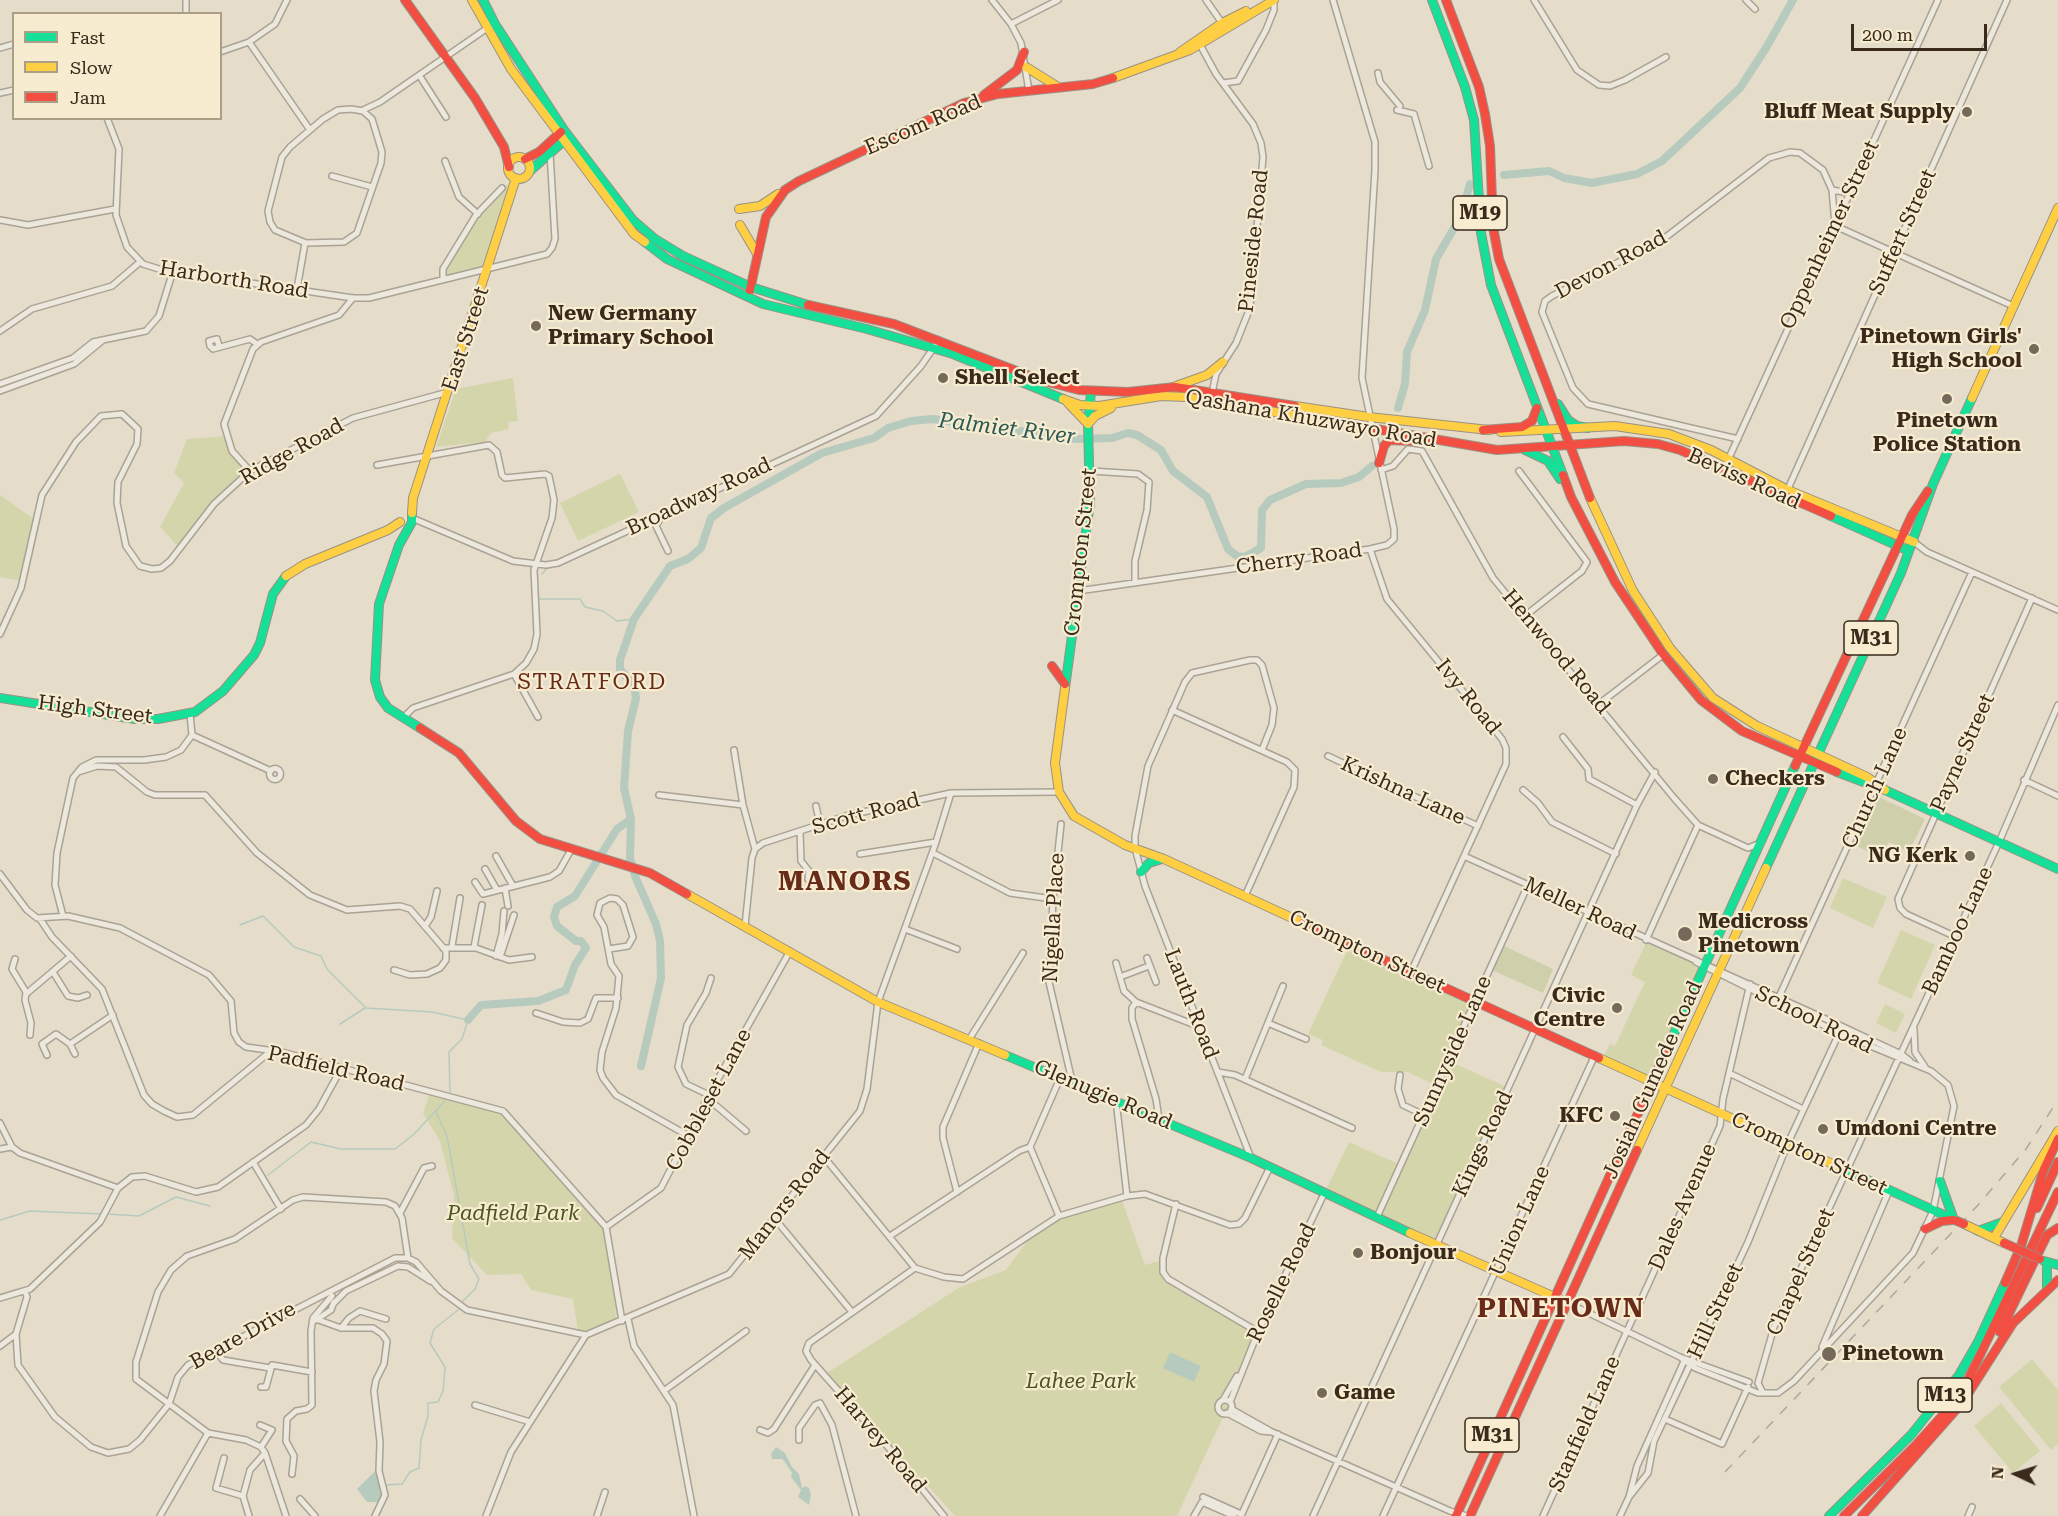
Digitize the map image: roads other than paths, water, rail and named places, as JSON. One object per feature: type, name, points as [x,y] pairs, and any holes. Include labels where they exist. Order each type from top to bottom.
[{"type":"main road","points":[[405,0],[447,56],[504,147],[510,174],[516,178],[523,178],[550,153],[563,136]]},
{"type":"main road","name":"Qashana Khuzwayo Road","points":[[472,0],[511,69],[630,216],[646,232],[682,256],[751,287],[793,302],[894,324],[1040,380],[1091,392],[1128,393],[1175,387],[1211,397],[1424,440],[1476,448],[1525,450],[1553,447]]},
{"type":"main road","name":"Qashana Khuzwayo Road","points":[[483,0],[495,24],[563,136],[621,220],[647,246],[667,259],[747,297],[786,312],[867,329],[933,349],[1066,402],[1117,405],[1171,396],[1211,397],[1511,433],[1562,430]]},
{"type":"main road","name":"Escom Road","points":[[1198,42],[1222,23],[1274,0]]},
{"type":"main road","name":"M19","points":[[1432,0],[1465,87],[1474,120],[1481,233],[1487,271],[1571,497],[1615,582],[1663,654],[1689,688],[1712,710],[1742,731],[1798,757],[1876,786],[2058,869]]},
{"type":"main road","name":"M19","points":[[1446,0],[1479,87],[1485,114],[1490,146],[1493,227],[1499,259],[1562,430],[1619,565],[1670,648],[1704,690],[1722,705],[1757,726],[1818,754],[1876,786]]},
{"type":"main road","name":"Escom Road","points":[[739,208],[760,206],[784,190],[964,103],[981,98],[1115,78],[1152,66],[1261,6]]},
{"type":"main road","points":[[981,98],[1017,70],[1024,52]]},
{"type":"main road","points":[[1026,68],[1046,82],[1060,87]]},
{"type":"main road","points":[[509,167],[512,160],[534,157],[563,136]]},
{"type":"main road","points":[[504,147],[530,164],[530,171]]},
{"type":"main road","name":"East Street","points":[[403,718],[382,701],[374,675],[379,604],[489,268],[516,178]]},
{"type":"main road","points":[[747,297],[766,218],[784,190]]},
{"type":"main road","name":"Josiah Gumede Road","points":[[1468,1516],[1568,1303],[1914,542],[1933,484],[2058,208]]},
{"type":"main road","points":[[740,225],[757,254]]},
{"type":"main road","points":[[1536,358],[1564,416],[1577,426],[1588,428]]},
{"type":"main road","points":[[1175,387],[1207,375],[1223,362]]},
{"type":"main road","name":"Crompton Street","points":[[1091,392],[1088,424],[1091,471],[1055,763],[1059,792],[1068,809],[1081,821],[1135,848],[1164,859],[1788,1143],[1846,1172],[2053,1263]]},
{"type":"main road","points":[[1066,402],[1088,424],[1095,416],[1117,405]]},
{"type":"main road","points":[[1483,430],[1522,427],[1532,421],[1537,408]]},
{"type":"main road","name":"Beviss Road","points":[[1562,430],[1615,426],[1659,432],[1686,440],[1729,459],[1786,493],[1909,551]]},
{"type":"main road","points":[[1380,466],[1384,446],[1389,440],[1424,440]]},
{"type":"main road","name":"Beviss Road","points":[[1553,447],[1624,441],[1658,444],[1680,450],[1723,471],[1856,516],[1914,542]]},
{"type":"main road","points":[[1525,450],[1548,461],[1571,497]]},
{"type":"main road","name":"Josiah Gumede Road","points":[[1454,1514],[1618,1160],[1701,964],[1761,842],[1798,757],[1902,537],[1922,498],[1933,484]]},
{"type":"main road","name":"High Street","points":[[0,698],[135,719],[190,714],[208,704],[223,691],[254,655],[260,643],[272,598],[287,574],[305,564],[405,524]]},
{"type":"main road","points":[[1052,666],[1065,685]]},
{"type":"main road","name":"Glenugie Road","points":[[403,718],[433,734],[459,753],[502,806],[532,834],[571,850],[639,869],[878,1002],[1061,1076],[1251,1158],[1324,1194],[1568,1303]]},
{"type":"main road","points":[[1142,872],[1149,863],[1164,859]]},
{"type":"main road","points":[[1994,1238],[2058,1131]]},
{"type":"main road","points":[[2021,1246],[2040,1180],[2058,1139]]},
{"type":"main road","name":"M13","points":[[1829,1516],[1911,1436],[1953,1384],[1978,1342],[2058,1162]]},
{"type":"main road","points":[[1925,1229],[1942,1221],[1956,1220],[1940,1180]]},
{"type":"main road","name":"M13","points":[[1844,1516],[1916,1445],[1953,1401],[1988,1346],[2058,1186]]},
{"type":"main road","points":[[2038,1228],[2058,1192]]},
{"type":"main road","points":[[1976,1229],[2003,1222]]},
{"type":"main road","points":[[1953,1401],[1985,1360],[2047,1235],[2058,1228]]},
{"type":"main road","points":[[2048,1288],[2053,1263]]},
{"type":"main road","points":[[2048,1288],[2058,1274]]},
{"type":"main road","points":[[1862,1516],[1962,1403],[2013,1323],[2058,1280]]},
{"type":"main road","points":[[2048,1288],[2058,1285]]},
{"type":"street","points":[[222,51],[249,42],[278,22],[287,0]]},
{"type":"street","points":[[992,0],[1011,24],[1024,52],[1029,91]]},
{"type":"street","points":[[1011,24],[1058,0]]},
{"type":"street","points":[[1206,0],[1222,23]]},
{"type":"street","points":[[1234,96],[1238,81],[1266,30],[1274,10],[1274,0]]},
{"type":"street","points":[[1333,0],[1369,117],[1376,151],[1363,370],[1369,417]]},
{"type":"street","points":[[1534,0],[1577,70],[1590,81],[1610,86],[1666,57]]},
{"type":"street","points":[[1746,0],[1755,9]]},
{"type":"street","name":"Oppenheimer Street","points":[[1723,471],[1938,0]]},
{"type":"street","name":"Suffert Street","points":[[1786,493],[2007,0]]},
{"type":"street","points":[[380,102],[374,121],[382,152],[355,236],[344,242],[305,243],[275,230],[268,215],[282,157],[310,130],[338,110],[362,111],[380,102],[486,28]]},
{"type":"street","points":[[249,42],[310,130]]},
{"type":"street","name":"Pineside Road","points":[[1198,42],[1258,133],[1263,165],[1250,308],[1236,343],[1216,374],[1211,397]]},
{"type":"street","points":[[1377,73],[1380,82],[1399,108],[1413,114],[1429,166]]},
{"type":"street","points":[[419,75],[446,117]]},
{"type":"street","points":[[1223,83],[1238,81]]},
{"type":"street","points":[[362,111],[374,121]]},
{"type":"street","name":"Harborth Road","points":[[109,120],[119,149],[115,209],[127,247],[140,262],[151,267],[173,271],[353,298],[369,298],[540,257],[552,248],[555,239],[550,153]]},
{"type":"street","name":"Devon Road","points":[[1738,439],[1651,421],[1594,407],[1583,401],[1573,388],[1545,324],[1542,312],[1544,303],[1564,288],[1662,240],[1749,172],[1781,153],[1800,153],[1823,170],[1832,190],[1835,224]]},
{"type":"street","points":[[445,161],[457,186],[458,195],[477,214]]},
{"type":"street","points":[[332,176],[372,187]]},
{"type":"street","points":[[443,279],[443,269],[477,214],[502,188]]},
{"type":"street","points":[[1832,190],[1849,193]]},
{"type":"street","points":[[0,220],[28,225],[115,209]]},
{"type":"street","points":[[1835,224],[2013,306]]},
{"type":"street","points":[[297,289],[305,243]]},
{"type":"street","points":[[0,331],[32,309],[112,286],[140,262]]},
{"type":"street","points":[[0,384],[73,358],[93,342],[138,334],[153,326],[159,316],[173,271]]},
{"type":"street","points":[[250,471],[232,450],[224,423],[257,344],[339,315],[353,298]]},
{"type":"street","points":[[0,391],[77,363],[104,339]]},
{"type":"street","points":[[219,346],[250,339],[257,344]]},
{"type":"street","name":"Broadway Road","points":[[405,524],[428,525],[506,559],[552,564],[575,556],[663,513],[876,416],[888,406],[939,340]]},
{"type":"street","name":"Ridge Road","points":[[0,634],[21,588],[42,495],[76,441],[102,416],[122,414],[138,429],[137,444],[119,478],[117,495],[126,546],[136,562],[144,568],[158,569],[165,566],[222,495],[250,471],[353,418],[448,392]]},
{"type":"street","name":"Cherry Road","points":[[1078,591],[1387,545],[1395,537],[1369,417]]},
{"type":"street","points":[[377,465],[485,445],[497,452],[502,475],[505,478],[545,474],[551,479],[554,500],[552,518],[533,578],[536,638],[526,663],[514,674],[418,706],[403,718]]},
{"type":"street","name":"Henwood Road","points":[[1380,466],[1393,466],[1408,449],[1422,451],[1492,576],[1698,825],[1748,848],[1761,842]]},
{"type":"street","points":[[1091,471],[1138,474],[1149,482],[1147,510],[1135,561],[1135,583]]},
{"type":"street","points":[[1519,471],[1587,562],[1582,572],[1526,615]]},
{"type":"street","points":[[663,513],[656,526],[668,551]]},
{"type":"street","name":"Beviss Road","points":[[1914,542],[1927,552],[2058,610]]},
{"type":"street","name":"Ivy Road","points":[[1370,549],[1387,599],[1502,739],[1506,748],[1506,764],[1411,972]]},
{"type":"street","name":"Beviss Road","points":[[1909,551],[1927,552]]},
{"type":"street","name":"Church Lane","points":[[1777,1000],[1972,572]]},
{"type":"street","name":"Payne Street","points":[[1954,936],[1906,914],[1900,908],[1899,895],[2032,598]]},
{"type":"street","points":[[1599,704],[1670,648]]},
{"type":"street","points":[[1135,848],[1144,778],[1172,710],[1185,682],[1192,673],[1257,660],[1264,669],[1274,708],[1272,725],[1262,750]]},
{"type":"street","points":[[514,674],[538,717]]},
{"type":"street","name":"Bamboo Lane","points":[[1899,1057],[1999,842],[2058,705]]},
{"type":"street","points":[[1172,710],[1290,764],[1296,777],[1245,896]]},
{"type":"street","points":[[63,916],[55,885],[57,844],[66,821],[71,782],[78,772],[92,761],[107,758],[162,759],[181,750],[192,735],[190,714]]},
{"type":"street","points":[[192,735],[271,771]]},
{"type":"street","points":[[1563,737],[1588,769],[1589,779],[1637,805]]},
{"type":"street","points":[[734,750],[743,806],[755,849],[745,926]]},
{"type":"street","name":"Krishna Lane","points":[[1328,756],[1478,826]]},
{"type":"street","points":[[78,772],[96,766],[116,767],[151,794],[205,795],[257,853],[310,895],[331,906],[360,910],[408,907],[447,954],[444,963],[434,972],[413,976],[394,970]]},
{"type":"street","name":"Kings Road","points":[[1313,1516],[1654,772]]},
{"type":"street","points":[[2024,780],[2058,796]]},
{"type":"street","points":[[1522,790],[1538,803],[1552,822],[1616,854]]},
{"type":"street","name":"Scott Road","points":[[755,849],[849,815],[951,793],[1059,792]]},
{"type":"street","name":"Manors Road","points":[[586,1335],[729,1274],[824,1157],[864,1102],[878,1002],[933,853],[951,793]]},
{"type":"street","points":[[659,795],[743,806]]},
{"type":"street","points":[[816,806],[820,825]]},
{"type":"street","name":"Nigella Place","points":[[1061,824],[1053,899],[1048,982],[1072,1081]]},
{"type":"street","points":[[1646,940],[1698,825]]},
{"type":"street","points":[[800,831],[801,861],[809,871],[808,879]]},
{"type":"street","points":[[860,854],[936,842]]},
{"type":"street","name":"Lauth Road","points":[[1135,848],[1142,872],[1251,1158]]},
{"type":"street","points":[[475,882],[481,894],[556,874],[571,850]]},
{"type":"street","points":[[933,853],[1010,893],[1053,899]]},
{"type":"street","points":[[496,856],[513,886]]},
{"type":"street","name":"Meller Road","points":[[1464,856],[1719,973]]},
{"type":"street","points":[[485,869],[496,890]]},
{"type":"street","points":[[0,874],[27,910],[40,919],[44,928],[102,989],[144,1095],[152,1104],[177,1117],[193,1115],[271,1051]]},
{"type":"street","name":"Sunnyside Lane","points":[[1377,1217],[1528,885]]},
{"type":"street","points":[[498,957],[506,908],[505,888]]},
{"type":"street","points":[[425,926],[431,917],[437,891]]},
{"type":"street","points":[[452,946],[460,898]]},
{"type":"street","points":[[609,949],[628,946],[633,937],[623,905],[617,899],[610,898],[600,903],[597,915],[604,927],[611,964],[619,976],[618,998],[602,1052],[600,1070],[603,1078],[616,1095],[687,1135]]},
{"type":"street","points":[[474,948],[482,905]]},
{"type":"street","points":[[498,957],[514,915]]},
{"type":"street","name":"Padfield Road","points":[[40,919],[63,916],[128,931],[204,971],[219,984],[231,1001],[234,1033],[239,1042],[254,1050],[271,1051],[342,1067],[503,1110],[606,1227]]},
{"type":"street","points":[[905,929],[957,949]]},
{"type":"street","points":[[443,948],[452,946],[474,948],[508,960],[532,957]]},
{"type":"street","name":"Cobbleset Lane","points":[[606,1227],[659,1192],[708,1096],[790,951]]},
{"type":"street","points":[[970,1038],[1023,953]]},
{"type":"street","points":[[26,994],[71,956]]},
{"type":"street","points":[[1147,958],[1155,982]]},
{"type":"street","points":[[15,959],[12,972],[26,994],[25,1000],[30,1016],[30,1035]]},
{"type":"street","points":[[1116,963],[1126,995],[1136,1002],[1200,1027]]},
{"type":"street","points":[[1120,977],[1149,966]]},
{"type":"street","points":[[54,972],[68,996],[78,998],[87,995]]},
{"type":"street","name":"School Road","points":[[1719,973],[1839,1033],[1927,1069],[1948,1086],[1954,1100],[1954,1110],[1940,1180]]},
{"type":"street","points":[[711,978],[706,993],[685,1031],[678,1066],[686,1084],[708,1096],[746,1131]]},
{"type":"street","points":[[1245,1079],[1268,1023],[1270,1011],[1282,986]]},
{"type":"street","name":"Dales Avenue","points":[[1626,1332],[1720,1126],[1729,1073],[1749,986]]},
{"type":"street","points":[[536,1013],[563,1022],[580,1023],[588,1019],[596,998],[618,998]]},
{"type":"street","name":"School Road","points":[[1777,1000],[1842,1027],[1899,1057]]},
{"type":"street","points":[[1136,1002],[1131,1015],[1156,1099],[1159,1119]]},
{"type":"street","points":[[70,1044],[113,1015]]},
{"type":"street","points":[[1268,1023],[1306,1039]]},
{"type":"street","name":"Bamboo Lane","points":[[1914,1024],[1915,1052],[1927,1069]]},
{"type":"street","name":"Hill Street","points":[[1629,1497],[1646,1478],[1651,1449],[1761,1213],[1788,1143],[1842,1027]]},
{"type":"street","points":[[47,1055],[42,1044],[54,1034],[70,1044],[75,1054]]},
{"type":"street","points":[[957,1192],[943,1138],[943,1127],[979,1042]]},
{"type":"street","name":"Union Lane","points":[[1383,1516],[1497,1272],[1594,1055]]},
{"type":"street","name":"Chapel Street","points":[[1764,1394],[1758,1386],[1774,1327],[1899,1057]]},
{"type":"street","points":[[0,1298],[25,1291],[100,1222],[118,1188],[126,1180],[140,1175],[182,1189],[204,1192],[218,1187],[312,1118],[342,1067]]},
{"type":"street","points":[[1218,1072],[1245,1079],[1352,1128]]},
{"type":"street","points":[[1729,1073],[1803,1109]]},
{"type":"street","points":[[1400,1075],[1398,1089],[1403,1105],[1424,1115]]},
{"type":"street","points":[[890,1236],[1030,1147],[1061,1076]]},
{"type":"street","points":[[1116,1100],[1127,1196]]},
{"type":"street","points":[[0,1123],[12,1147],[20,1153],[118,1188]]},
{"type":"street","points":[[0,1149],[12,1147]]},
{"type":"street","points":[[1030,1147],[1059,1216]]},
{"type":"street","points":[[824,1157],[915,1268],[944,1277],[963,1279],[1059,1216],[1127,1196],[1141,1194],[1176,1204],[1230,1225],[1239,1224],[1245,1218],[1269,1167]]},
{"type":"street","points":[[253,1162],[281,1209]]},
{"type":"street","points":[[400,1213],[424,1168],[432,1166]]},
{"type":"street","points":[[1568,1303],[1748,1390],[1764,1394],[1778,1393],[1785,1389],[1908,1260],[1934,1210],[1940,1180]]},
{"type":"street","points":[[1820,1351],[1889,1191]]},
{"type":"street","name":"Roselle Road","points":[[1230,1402],[1240,1372],[1258,1332],[1324,1194]]},
{"type":"street","points":[[286,1516],[261,1447],[246,1440],[208,1433],[140,1384],[134,1372],[158,1292],[171,1270],[187,1256],[235,1239],[298,1198],[324,1196],[386,1202],[395,1206],[400,1213],[408,1258],[421,1267],[430,1281]]},
{"type":"street","points":[[1176,1204],[1163,1258],[1163,1272],[1168,1279],[1258,1332]]},
{"type":"street","points":[[775,1219],[852,1312]]},
{"type":"street","points":[[606,1227],[625,1319],[634,1346],[665,1390],[675,1413],[694,1516]]},
{"type":"street","name":"Beare Drive","points":[[16,1334],[17,1362],[55,1417],[94,1449],[117,1452],[134,1446],[169,1404],[182,1371],[215,1350],[330,1293],[382,1262],[408,1258]]},
{"type":"street","points":[[315,1320],[331,1310],[334,1303],[346,1291],[398,1266],[408,1267],[430,1281],[454,1303],[467,1310],[586,1335],[507,1459],[486,1516]]},
{"type":"street","points":[[760,1430],[768,1433],[774,1429],[815,1365],[807,1354],[808,1344],[915,1268]]},
{"type":"street","points":[[0,1346],[16,1334],[27,1297],[25,1291]]},
{"type":"street","points":[[330,1293],[334,1303]]},
{"type":"street","points":[[292,1474],[294,1456],[286,1443],[285,1434],[289,1416],[312,1405],[310,1340],[315,1320],[330,1293]]},
{"type":"street","points":[[341,1328],[349,1318],[360,1311],[386,1319]]},
{"type":"street","points":[[315,1320],[341,1328],[373,1328],[387,1341],[384,1364],[376,1380],[374,1391],[380,1442],[379,1471],[385,1495],[375,1516]]},
{"type":"street","points":[[665,1390],[746,1331]]},
{"type":"street","name":"Stanfield Lane","points":[[1543,1516],[1626,1332]]},
{"type":"street","points":[[215,1350],[223,1360],[270,1368]]},
{"type":"street","name":"Hill Street","points":[[1620,1516],[1629,1497],[1634,1474],[1683,1359]]},
{"type":"street","points":[[1692,1363],[1749,1382]]},
{"type":"street","points":[[261,1387],[266,1387],[270,1368],[274,1364],[312,1372]]},
{"type":"street","name":"Harvey Road","points":[[815,1365],[888,1447],[944,1516]]},
{"type":"street","name":"Roselle Road","points":[[1223,1400],[1240,1372]]},
{"type":"street","points":[[1665,1419],[1722,1444],[1748,1390],[1749,1382],[1760,1373]]},
{"type":"street","points":[[1229,1411],[1230,1402],[1223,1400],[1218,1408],[1222,1413],[1229,1411],[1454,1514],[1468,1516]]},
{"type":"street","points":[[799,1440],[798,1431],[802,1422],[816,1403],[820,1403],[832,1425],[856,1516]]},
{"type":"street","points":[[475,1405],[530,1422]]},
{"type":"street","points":[[261,1425],[270,1428],[272,1432],[285,1434]]},
{"type":"street","points":[[261,1447],[272,1432]]},
{"type":"street","points":[[160,1516],[208,1433]]},
{"type":"street","points":[[1203,1497],[1241,1515],[1275,1433]]},
{"type":"street","points":[[249,1516],[243,1496],[251,1467],[265,1453]]},
{"type":"street","points":[[224,1458],[216,1488],[243,1496]]},
{"type":"street","points":[[1634,1474],[1646,1478]]},
{"type":"street","points":[[597,1516],[605,1492]]},
{"type":"street","points":[[300,1499],[315,1516]]},
{"type":"street","points":[[1194,1516],[1201,1502],[1219,1513],[1234,1516]]},
{"type":"street","points":[[1968,1516],[1972,1507]]},
{"type":"waterway","name":"Palmiet River","points":[[1504,175],[1549,171],[1564,178],[1592,183],[1637,174],[1662,161],[1740,88],[1793,0]]},
{"type":"waterway","name":"Palmiet River","points":[[1398,408],[1405,384],[1407,352],[1425,310],[1436,259],[1461,216],[1470,184]]},
{"type":"waterway","name":"Palmiet River","points":[[468,1020],[481,1005],[538,1001],[566,990],[575,965],[586,948],[581,941],[576,941],[557,926],[554,917],[557,907],[575,896],[617,829],[631,819],[624,788],[628,731],[636,698],[634,686],[620,669],[620,660],[634,619],[670,566],[688,559],[701,548],[711,518],[724,508],[822,453],[874,438],[888,428],[911,421],[933,419],[1077,439],[1112,438],[1128,433],[1137,435],[1161,450],[1173,471],[1207,497],[1228,549],[1237,556],[1245,557],[1261,548],[1262,510],[1270,500],[1306,484],[1341,483],[1359,477],[1372,466]]},
{"type":"waterway","points":[[542,574],[547,568]]},
{"type":"waterway","points":[[539,599],[580,599],[585,607],[603,611],[617,621],[634,619]]},
{"type":"waterway","name":"Palmiet River","points":[[631,819],[630,858],[635,876],[656,924],[660,941],[661,978],[641,1066]]},
{"type":"waterway","points":[[240,925],[263,916],[294,947],[321,956],[327,969],[366,1008],[432,1012],[468,1020],[462,1039],[449,1052],[450,1092]]},
{"type":"waterway","points":[[340,1024],[365,1008]]},
{"type":"waterway","name":"Palmiet River","points":[[268,1175],[311,1142],[341,1149],[395,1149],[413,1135],[445,1101]]},
{"type":"waterway","points":[[436,1112],[447,1136],[470,1264],[479,1279],[475,1289],[463,1301]]},
{"type":"waterway","name":"Palmiet River","points":[[107,1214],[139,1216],[176,1197],[210,1206]]},
{"type":"waterway","name":"Palmiet River","points":[[0,1220],[30,1211],[102,1214]]},
{"type":"waterway","points":[[386,1485],[402,1484],[410,1472],[419,1468],[421,1440],[428,1416],[428,1403],[438,1402],[443,1391],[445,1367],[430,1343],[434,1329],[458,1310]]},
{"type":"railway","points":[[1725,1472],[1978,1205],[2026,1149],[2058,1100]]},
{"type":"place","name":"Bluff Meat Supply","points":[[1967,112]]},
{"type":"place","name":"New Germany Primary School","points":[[536,326]]},
{"type":"place","name":"Pinetown Girls' High School","points":[[2034,349]]},
{"type":"place","name":"Shell Select","points":[[943,378]]},
{"type":"place","name":"Pinetown Police Station","points":[[1947,399]]},
{"type":"place","name":"Checkers","points":[[1713,779]]},
{"type":"place","name":"NG Kerk","points":[[1970,856]]},
{"type":"place","name":"Medicross Pinetown","points":[[1685,934]]},
{"type":"place","name":"Civic Centre","points":[[1617,1008]]},
{"type":"place","name":"KFC","points":[[1615,1116]]},
{"type":"place","name":"Umdoni Centre","points":[[1823,1129]]},
{"type":"place","name":"Bonjour","points":[[1358,1253]]},
{"type":"place","name":"Pinetown","points":[[1829,1354]]},
{"type":"place","name":"Game","points":[[1322,1393]]},
{"type":"district","name":"STRATFORD","points":[[592,683]]},
{"type":"district","name":"MANORS","points":[[845,882]]},
{"type":"district","name":"PINETOWN","points":[[1561,1309]]},
{"type":"park label","name":"Padfield Park","points":[[513,1214]]},
{"type":"park label","name":"Lahee Park","points":[[1081,1382]]}]
